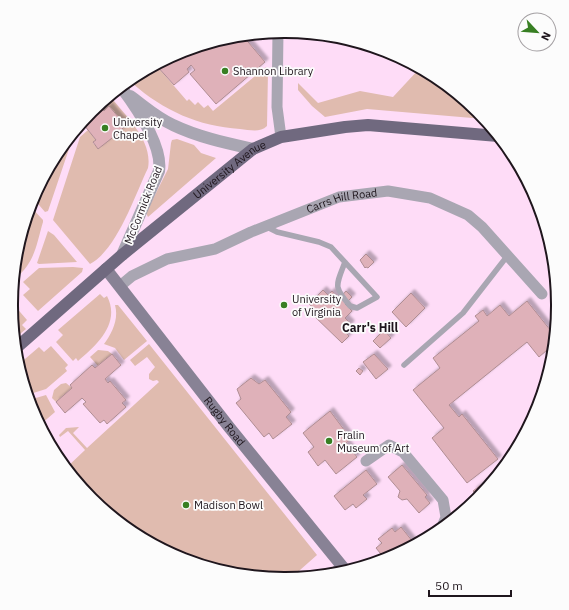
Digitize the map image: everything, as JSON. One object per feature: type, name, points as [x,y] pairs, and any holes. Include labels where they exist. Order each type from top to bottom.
[{"type":"main road","name":"University Avenue","points":[[21,344],[106,268],[253,149],[281,137],[368,125],[490,135]]},
{"type":"main road","name":"Rugby Road","points":[[106,268],[234,433],[341,565]]},
{"type":"street","points":[[278,38],[277,107],[281,137]]},
{"type":"street","name":"McCormick Road","points":[[125,91],[158,117],[174,126],[206,137],[253,149]]},
{"type":"street","name":"McCormick Road","points":[[122,255],[159,171],[161,161],[154,140],[124,92]]},
{"type":"street","points":[[154,140],[156,135],[164,127],[174,126]]},
{"type":"street","name":"Carrs Hill Road","points":[[120,286],[132,276],[167,259],[216,249],[339,197],[388,191],[430,198],[468,215],[482,227],[542,294]]},
{"type":"street","points":[[366,461],[388,445],[403,452],[443,500],[446,517]]},
{"type":"lane","points":[[266,227],[277,232],[319,242],[331,247],[345,262],[377,298],[357,308],[350,306],[338,293],[337,288],[345,262]]},
{"type":"lane","points":[[404,365],[463,314],[508,255]]},
{"type":"shaded area","name":"University of Virginia","points":[[284,38],[319,41],[370,53],[418,74],[433,83],[460,105],[485,129],[496,143],[524,187],[542,236],[549,270],[551,305],[549,340],[537,391],[524,423],[506,453],[485,481],[460,505],[433,527],[402,544],[353,562],[302,571],[284,572],[250,569],[199,557],[151,536],[122,516],[84,481],[63,453],[45,423],[32,391],[20,340],[18,305],[20,270],[32,219],[45,187],[63,157],[84,129],[109,105],[136,83],[167,66],[216,48],[267,39]]},
{"type":"shaded area","points":[[266,67],[268,71],[267,126],[261,130],[255,130],[225,127],[196,121],[156,102],[134,85],[160,70],[187,101],[189,99],[195,105],[198,102],[204,108],[208,105],[213,111]]},
{"type":"shaded area","points":[[416,73],[433,83],[474,118],[367,109],[325,117],[312,106],[298,90],[298,83],[318,103],[360,91],[393,97]]},
{"type":"shaded area","points":[[114,101],[137,129],[146,148],[148,168],[117,235],[100,257],[90,264],[53,220],[80,137],[88,130],[96,140],[93,143],[98,148],[125,126],[126,123],[109,107],[104,111]]},
{"type":"shaded area","points":[[177,139],[194,145],[201,153],[216,158],[148,217],[146,213],[168,169],[172,140]]},
{"type":"shaded area","points":[[69,148],[48,211],[45,212],[38,203],[45,187]]},
{"type":"shaded area","points":[[35,211],[43,220],[43,222],[34,253],[20,275],[23,253]]},
{"type":"shaded area","points":[[48,231],[54,235],[77,262],[37,263]]},
{"type":"shaded area","points":[[39,268],[83,268],[82,272],[38,311],[23,295],[30,289],[23,282]]},
{"type":"shaded area","points":[[100,294],[104,298],[107,296],[111,306],[109,324],[105,333],[93,348],[78,361],[76,358],[73,361],[56,342],[63,335],[58,330]]},
{"type":"shaded area","points":[[115,305],[118,305],[147,341],[124,360],[115,348],[104,344],[114,326],[116,315]]},
{"type":"shaded area","points":[[18,310],[27,320],[22,325],[26,329],[20,334]]},
{"type":"shaded area","name":"Madison Bowl","points":[[149,344],[317,555],[299,571],[284,572],[250,569],[216,562],[183,551],[136,527],[109,505],[84,481],[71,464],[85,450],[68,431],[60,437],[59,435],[66,428],[79,427],[73,433],[87,448],[159,382],[157,380],[153,381],[149,379],[149,374],[155,367],[147,357],[135,366],[130,360]]},
{"type":"shaded area","points":[[51,346],[68,365],[65,368],[67,371],[46,389],[33,393],[24,360],[39,347],[44,352]]},
{"type":"shaded area","points":[[98,350],[108,351],[112,354],[98,366],[90,357]]},
{"type":"shaded area","points":[[66,383],[72,388],[56,402],[52,398],[54,390],[61,384]]},
{"type":"shaded area","points":[[46,395],[55,412],[44,421],[38,407],[35,398]]},
{"type":"building","name":"Shannon Library","points":[[248,41],[265,62],[216,104],[190,74],[195,70],[191,65],[187,69],[189,72],[174,85],[160,69],[183,59],[216,48]]},
{"type":"building","name":"University Chapel","points":[[109,106],[120,119],[126,123],[121,131],[98,149],[93,142],[96,140],[86,127]]},
{"type":"building","points":[[366,254],[374,262],[368,268],[365,268],[360,260]]},
{"type":"building","points":[[323,290],[328,295],[332,291],[339,299],[346,291],[352,297],[345,304],[352,311],[345,318],[351,324],[344,331],[349,336],[342,343],[311,313],[315,309],[309,304]]},
{"type":"building","points":[[411,293],[425,308],[406,327],[392,312]]},
{"type":"building","points":[[527,301],[550,329],[547,350],[539,357],[527,342],[449,405],[459,417],[462,414],[498,459],[467,483],[432,438],[444,428],[413,390],[440,368],[433,358],[479,321],[475,316],[483,310],[487,316],[500,305],[509,316]]},
{"type":"building","points":[[384,330],[391,338],[380,348],[373,341]]},
{"type":"building","points":[[112,354],[121,365],[105,379],[108,383],[110,381],[126,400],[122,403],[126,407],[107,424],[104,420],[100,423],[83,404],[86,402],[82,398],[65,413],[56,402],[72,388],[70,385],[92,365],[95,368]]},
{"type":"building","points":[[374,354],[388,369],[376,379],[363,362]]},
{"type":"building","points":[[359,368],[363,371],[360,375],[356,371]]},
{"type":"building","points":[[251,378],[259,384],[265,380],[291,412],[286,417],[292,424],[273,439],[269,433],[264,437],[236,403],[241,399],[237,389]]},
{"type":"building","name":"Fralin Museum of Art","points":[[330,411],[351,439],[346,443],[357,457],[336,474],[325,460],[318,466],[308,452],[314,447],[303,433]]},
{"type":"building","points":[[402,465],[427,495],[425,497],[430,503],[419,513],[407,499],[402,500],[398,497],[400,491],[388,477]]},
{"type":"building","points":[[366,470],[377,484],[363,495],[367,499],[356,508],[353,504],[345,510],[334,496]]},
{"type":"building","points":[[401,527],[411,540],[380,553],[376,548],[382,543],[378,539],[392,528],[395,532]]},
{"type":"place","name":"Shannon Library","points":[[225,71]]},
{"type":"place","name":"University Chapel","points":[[105,128]]},
{"type":"place","name":"University of Virginia","points":[[284,305]]},
{"type":"place","name":"Fralin Museum of Art","points":[[329,441]]},
{"type":"place","name":"Madison Bowl","points":[[186,505]]},
{"type":"district","name":"Carr's Hill","points":[[370,328]]}]
